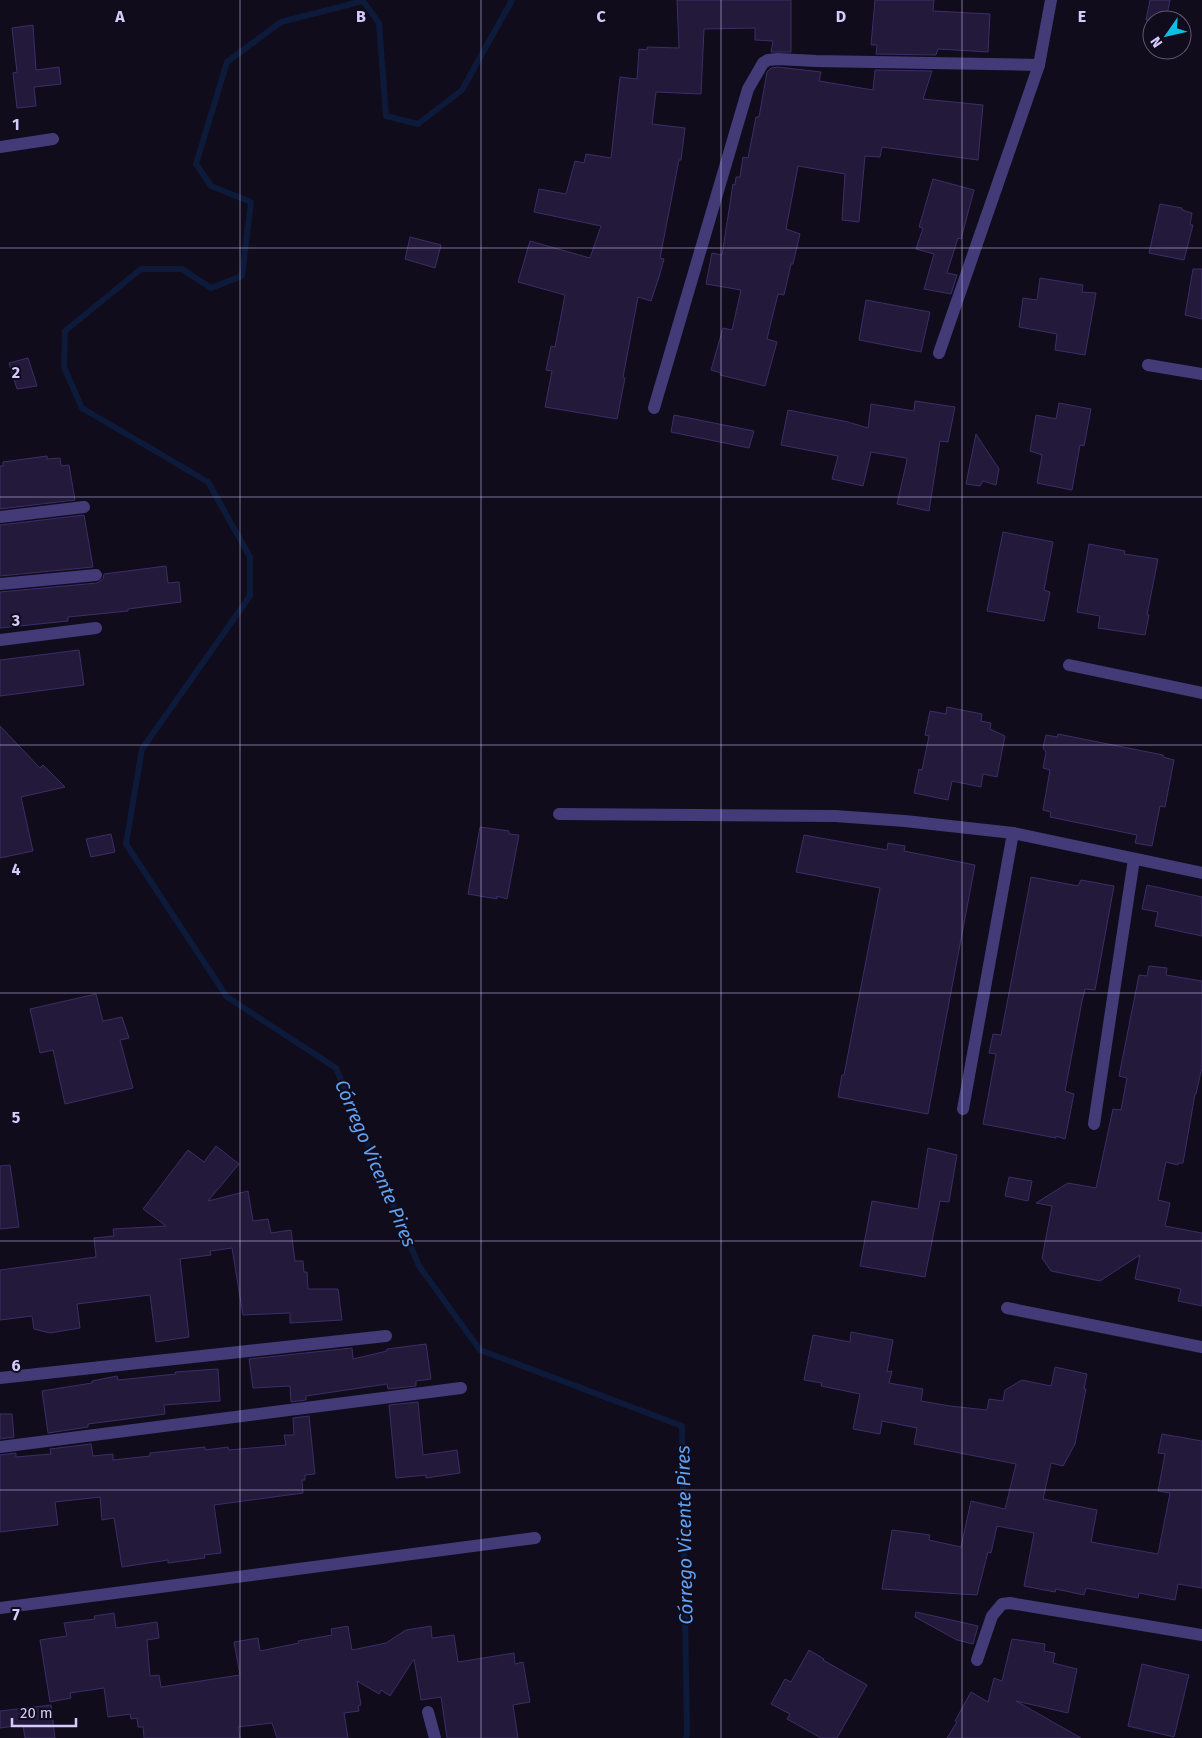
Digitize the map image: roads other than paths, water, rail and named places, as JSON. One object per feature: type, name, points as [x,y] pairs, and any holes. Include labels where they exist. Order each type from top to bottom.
[{"type":"street","points":[[939,353],[1039,65],[1051,0]]},
{"type":"street","points":[[654,408],[748,89],[763,63],[768,60],[778,59],[1039,65]]},
{"type":"street","points":[[0,147],[53,139]]},
{"type":"street","points":[[1148,365],[1202,374]]},
{"type":"street","points":[[0,517],[84,507]]},
{"type":"street","points":[[0,584],[96,575]]},
{"type":"street","points":[[0,640],[96,628]]},
{"type":"street","points":[[1069,665],[1202,694]]},
{"type":"street","points":[[559,814],[835,816],[905,821],[1013,834],[1202,872]]},
{"type":"street","points":[[962,1109],[1013,834]]},
{"type":"street","points":[[1094,1124],[1134,859]]},
{"type":"street","points":[[1007,1308],[1202,1347]]},
{"type":"street","points":[[0,1378],[386,1336]]},
{"type":"street","points":[[0,1447],[461,1388]]},
{"type":"street","points":[[0,1608],[535,1538]]},
{"type":"street","points":[[977,1660],[992,1616],[1002,1604],[1010,1603],[1202,1635]]},
{"type":"street","points":[[428,1712],[435,1738]]},
{"type":"waterway","name":"Córrego Vicente Pires","points":[[512,0],[462,90],[418,124],[386,116],[379,23],[363,1],[281,22],[227,62],[196,164],[211,186],[251,202],[242,276],[211,288],[182,269],[141,269],[65,331],[64,367],[82,408],[208,482],[250,557],[250,596],[142,749],[126,844],[227,997],[336,1068],[419,1266],[480,1350],[682,1426],[686,1738]]}]
